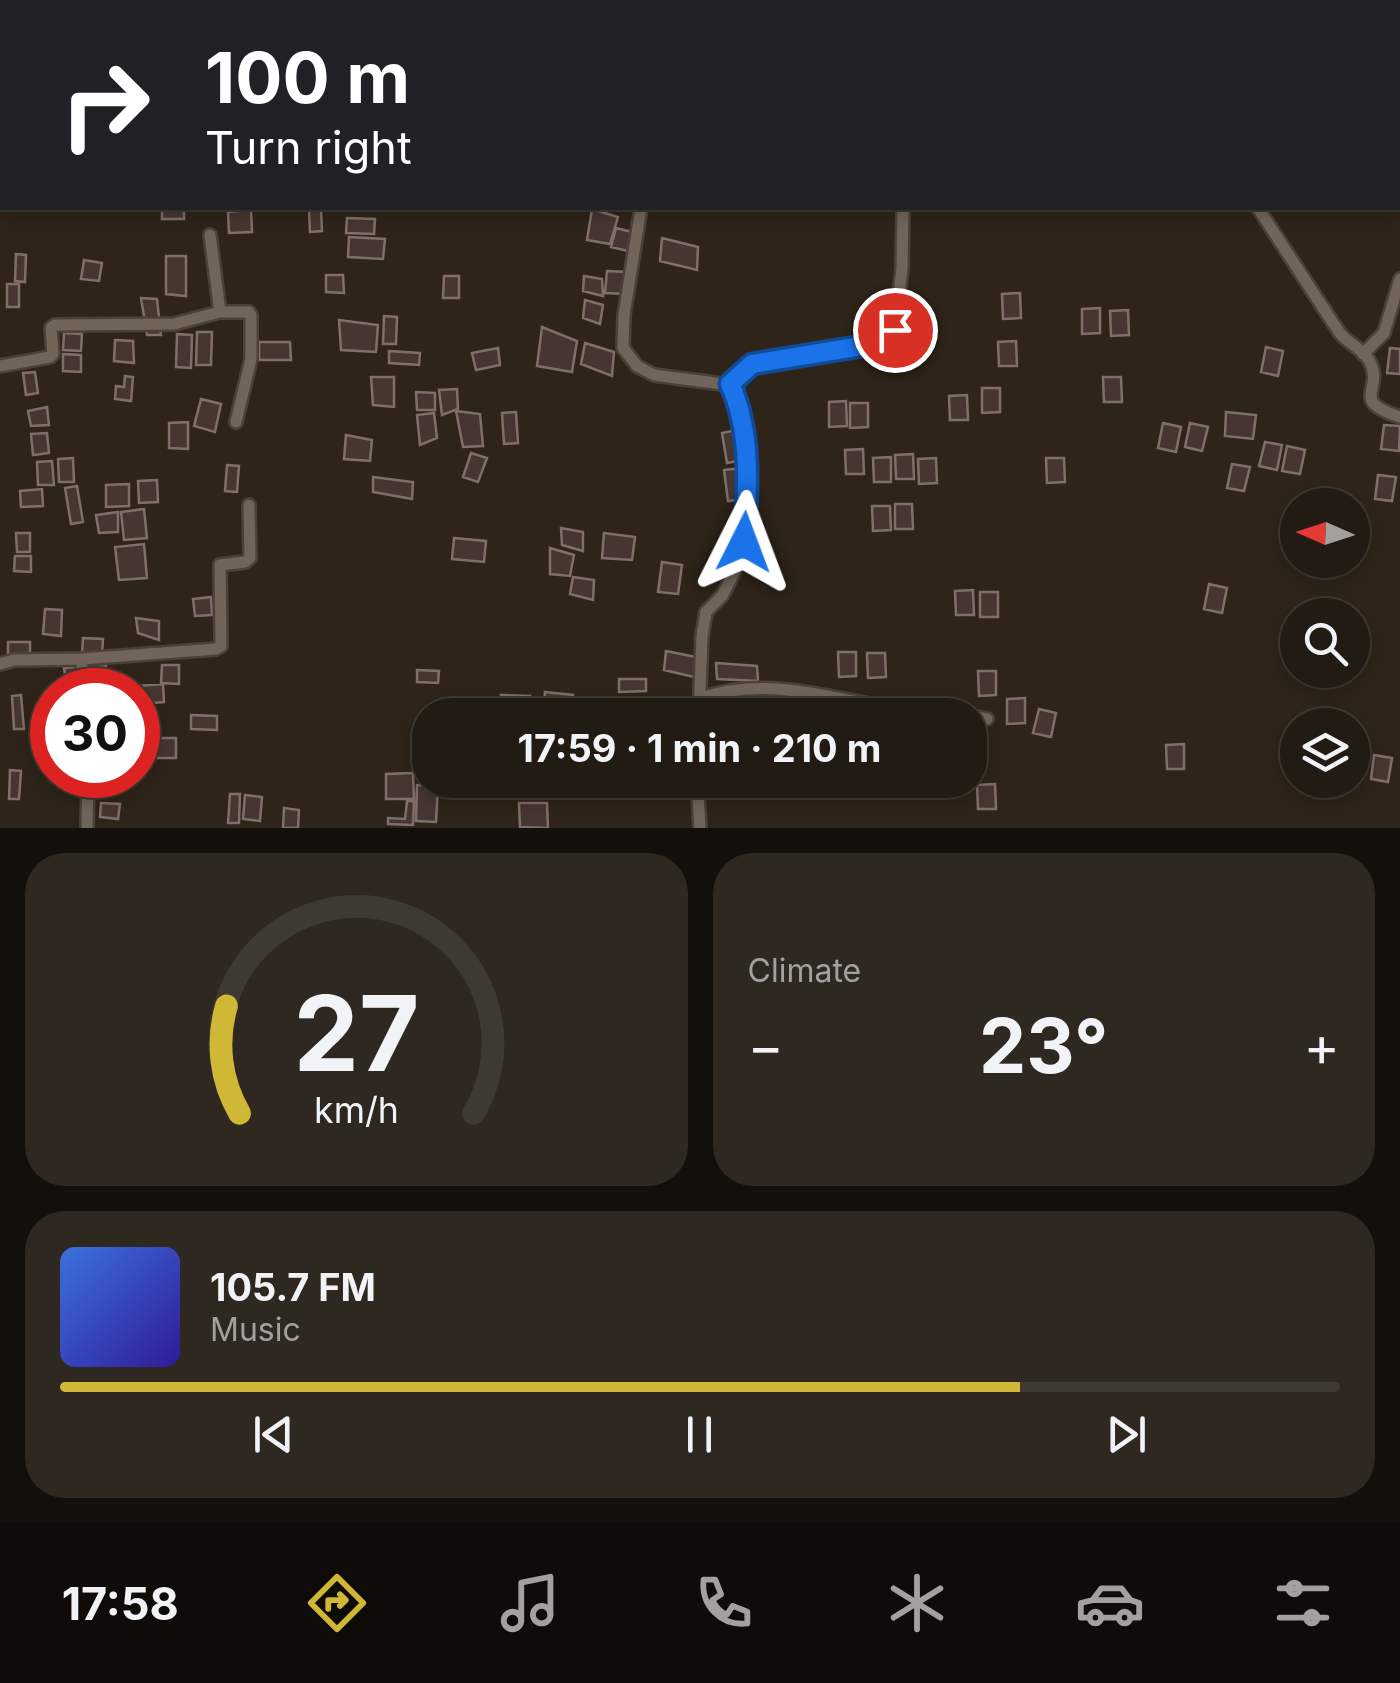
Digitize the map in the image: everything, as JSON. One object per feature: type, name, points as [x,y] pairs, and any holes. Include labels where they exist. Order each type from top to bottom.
[{"type":"street","points":[[641,210],[624,315],[624,348],[636,366],[654,375],[730,384],[752,364],[892,338],[902,268],[904,210]]},
{"type":"street","points":[[1259,210],[1339,332],[1369,360],[1371,402],[1400,418]]},
{"type":"street","points":[[210,235],[220,312]]},
{"type":"street","points":[[1364,354],[1384,333],[1400,279]]},
{"type":"street","points":[[0,366],[50,358],[51,328],[55,325],[174,324],[220,312],[249,312],[251,359],[236,422]]},
{"type":"street","points":[[699,698],[706,612],[722,596],[739,563],[744,542],[743,423],[730,384]]},
{"type":"street","points":[[0,664],[14,660],[216,650],[221,646],[220,565],[250,558],[249,506]]},
{"type":"street","points":[[81,659],[82,668]]},
{"type":"street","points":[[704,698],[750,688],[805,691],[840,698]]},
{"type":"street","points":[[87,828],[88,798]]},
{"type":"street","points":[[698,798],[700,828]]},
{"type":"building","points":[[162,210],[184,210],[184,219],[162,219]]},
{"type":"building","points":[[251,210],[252,232],[229,233],[228,212]]},
{"type":"building","points":[[309,210],[321,210],[322,231],[310,232]]},
{"type":"building","points":[[592,210],[618,217],[610,244],[587,240]]},
{"type":"building","points":[[347,218],[375,219],[374,234],[346,233]]},
{"type":"building","points":[[616,228],[632,232],[628,251],[611,247]]},
{"type":"building","points":[[349,237],[385,239],[383,259],[348,257]]},
{"type":"building","points":[[662,238],[698,247],[697,270],[660,261]]},
{"type":"building","points":[[16,254],[26,255],[25,282],[15,281]]},
{"type":"building","points":[[166,256],[186,256],[186,296],[166,294]]},
{"type":"building","points":[[84,260],[102,263],[99,281],[81,279]]},
{"type":"building","points":[[607,271],[627,272],[625,294],[605,293]]},
{"type":"building","points":[[326,275],[343,275],[344,293],[326,292]]},
{"type":"building","points":[[444,276],[459,276],[459,298],[443,298]]},
{"type":"building","points":[[584,276],[602,279],[603,296],[583,291]]},
{"type":"building","points":[[7,284],[19,284],[19,307],[7,307]]},
{"type":"building","points":[[1020,293],[1021,318],[1003,319],[1002,294]]},
{"type":"building","points":[[141,298],[157,299],[161,335],[147,335]]},
{"type":"building","points":[[585,300],[603,305],[600,324],[583,318]]},
{"type":"building","points":[[1100,308],[1100,333],[1082,334],[1082,309]]},
{"type":"building","points":[[1128,310],[1129,335],[1111,336],[1110,311]]},
{"type":"building","points":[[384,316],[397,317],[396,344],[383,344]]},
{"type":"building","points":[[339,320],[378,325],[376,352],[341,350]]},
{"type":"building","points":[[542,327],[577,341],[572,372],[537,366]]},
{"type":"building","points":[[197,332],[212,332],[211,365],[196,365]]},
{"type":"building","points":[[64,333],[82,334],[81,351],[63,350]]},
{"type":"building","points":[[177,334],[192,335],[191,368],[176,367]]},
{"type":"building","points":[[115,340],[133,341],[134,363],[114,361]]},
{"type":"building","points":[[1016,341],[1017,366],[999,366],[998,342]]},
{"type":"building","points":[[259,342],[290,342],[291,360],[259,360]]},
{"type":"building","points":[[585,343],[614,352],[612,376],[581,364]]},
{"type":"building","points":[[1266,347],[1283,351],[1278,376],[1261,372]]},
{"type":"building","points":[[498,348],[500,365],[476,370],[472,353]]},
{"type":"building","points":[[1390,348],[1400,349],[1400,374],[1387,373]]},
{"type":"building","points":[[389,351],[420,353],[419,365],[389,363]]},
{"type":"building","points":[[63,354],[81,355],[81,372],[63,371]]},
{"type":"building","points":[[35,372],[38,393],[26,395],[23,373]]},
{"type":"building","points":[[125,376],[133,377],[131,401],[115,399],[116,386],[124,387]]},
{"type":"building","points":[[371,377],[394,377],[394,407],[373,405]]},
{"type":"building","points":[[1103,377],[1121,377],[1122,402],[1104,402]]},
{"type":"building","points":[[982,388],[1000,388],[1000,412],[982,413]]},
{"type":"building","points":[[457,389],[458,409],[442,415],[439,390]]},
{"type":"building","points":[[416,392],[435,393],[435,410],[417,410]]},
{"type":"building","points":[[967,395],[968,420],[950,420],[949,396]]},
{"type":"building","points":[[201,399],[221,404],[215,432],[194,426]]},
{"type":"building","points":[[846,401],[847,426],[829,427],[829,402]]},
{"type":"building","points":[[850,403],[868,403],[868,427],[850,428]]},
{"type":"building","points":[[47,407],[49,425],[31,426],[28,411]]},
{"type":"building","points":[[456,411],[480,414],[483,446],[463,447]]},
{"type":"building","points":[[516,412],[518,443],[504,444],[502,413]]},
{"type":"building","points":[[1226,412],[1256,415],[1253,439],[1225,436]]},
{"type":"building","points":[[434,413],[437,438],[420,445],[417,415]]},
{"type":"building","points":[[188,422],[188,449],[169,448],[169,423]]},
{"type":"building","points":[[1163,423],[1181,427],[1176,452],[1158,448]]},
{"type":"building","points":[[1190,423],[1208,427],[1202,451],[1185,447]]},
{"type":"building","points":[[1384,425],[1400,426],[1399,451],[1381,449]]},
{"type":"building","points":[[737,430],[743,460],[727,463],[722,433]]},
{"type":"building","points":[[47,433],[49,453],[33,455],[31,434]]},
{"type":"building","points":[[346,435],[372,440],[370,461],[344,459]]},
{"type":"building","points":[[1265,442],[1282,445],[1277,470],[1259,466]]},
{"type":"building","points":[[1287,446],[1305,450],[1300,474],[1282,471]]},
{"type":"building","points":[[863,449],[864,474],[846,474],[845,450]]},
{"type":"building","points":[[471,453],[487,458],[478,482],[463,477]]},
{"type":"building","points":[[913,454],[914,479],[896,479],[895,455]]},
{"type":"building","points":[[891,457],[891,482],[874,482],[873,458]]},
{"type":"building","points":[[73,458],[74,482],[59,482],[58,459]]},
{"type":"building","points":[[936,458],[937,483],[919,484],[918,459]]},
{"type":"building","points":[[1046,458],[1064,458],[1065,482],[1047,483]]},
{"type":"building","points":[[52,461],[54,485],[38,485],[37,462]]},
{"type":"building","points":[[1232,464],[1250,467],[1244,491],[1227,488]]},
{"type":"building","points":[[227,465],[239,466],[237,492],[225,491]]},
{"type":"building","points":[[742,468],[746,499],[728,501],[724,470]]},
{"type":"building","points":[[1378,475],[1396,477],[1392,501],[1375,499]]},
{"type":"building","points":[[373,477],[413,482],[412,499],[373,492]]},
{"type":"building","points":[[157,480],[158,502],[139,503],[138,481]]},
{"type":"building","points":[[129,484],[129,506],[106,507],[106,485]]},
{"type":"building","points":[[77,486],[83,522],[71,524],[65,488]]},
{"type":"building","points":[[42,489],[43,506],[21,507],[20,491]]},
{"type":"building","points":[[895,504],[912,504],[913,529],[895,529]]},
{"type":"building","points":[[872,506],[890,506],[891,530],[873,531]]},
{"type":"building","points":[[144,509],[147,538],[124,540],[121,512]]},
{"type":"building","points":[[118,512],[118,532],[99,533],[96,515]]},
{"type":"building","points":[[561,528],[583,532],[583,551],[562,545]]},
{"type":"building","points":[[16,533],[30,533],[30,552],[17,552]]},
{"type":"building","points":[[604,533],[635,537],[632,560],[602,558]]},
{"type":"building","points":[[454,538],[486,541],[484,562],[452,559]]},
{"type":"building","points":[[144,544],[147,578],[119,580],[115,547]]},
{"type":"building","points":[[550,548],[574,555],[570,576],[550,574]]},
{"type":"building","points":[[15,556],[31,556],[31,572],[14,571]]},
{"type":"building","points":[[662,562],[682,565],[678,594],[658,592]]},
{"type":"building","points":[[573,577],[594,580],[593,600],[570,594]]},
{"type":"building","points":[[1209,584],[1227,588],[1222,613],[1204,609]]},
{"type":"building","points":[[973,590],[974,615],[956,615],[955,591]]},
{"type":"building","points":[[980,592],[998,592],[998,617],[980,617]]},
{"type":"building","points":[[211,597],[212,615],[195,616],[193,599]]},
{"type":"building","points":[[45,609],[62,610],[61,636],[43,634]]},
{"type":"building","points":[[136,618],[159,621],[159,640],[138,633]]},
{"type":"building","points":[[83,638],[103,639],[102,655],[82,654]]},
{"type":"building","points":[[8,642],[30,642],[30,656],[8,655]]},
{"type":"building","points":[[666,651],[696,657],[694,677],[664,670]]},
{"type":"building","points":[[838,652],[856,652],[856,676],[839,677]]},
{"type":"building","points":[[867,653],[885,653],[886,677],[868,678]]},
{"type":"building","points":[[716,663],[757,666],[758,681],[717,679]]},
{"type":"building","points":[[162,665],[179,665],[179,684],[161,683]]},
{"type":"building","points":[[417,670],[439,671],[438,683],[417,682]]},
{"type":"building","points":[[978,671],[996,671],[996,695],[979,696]]},
{"type":"building","points":[[619,679],[646,679],[646,691],[619,692]]},
{"type":"building","points":[[163,684],[164,702],[160,702]]},
{"type":"building","points":[[545,692],[573,695],[573,698],[544,698]]},
{"type":"building","points":[[21,695],[24,729],[14,729],[12,696]]},
{"type":"building","points":[[501,695],[530,696],[530,698]]},
{"type":"building","points":[[1025,698],[1025,723],[1007,724],[1007,699]]},
{"type":"building","points":[[1039,709],[1056,713],[1051,737],[1033,733]]},
{"type":"building","points":[[191,715],[217,716],[217,730],[191,729]]},
{"type":"building","points":[[160,738],[176,738],[176,758],[160,758]]},
{"type":"building","points":[[1184,744],[1184,769],[1167,769],[1166,745]]},
{"type":"building","points":[[1374,755],[1392,758],[1388,782],[1371,779]]},
{"type":"building","points":[[10,770],[21,771],[19,799],[9,799]]},
{"type":"building","points":[[412,773],[414,799],[386,799],[386,774]]},
{"type":"building","points":[[987,784],[995,784],[996,809],[978,809],[978,798],[987,798]]},
{"type":"building","points":[[230,794],[240,794],[239,823],[228,823]]},
{"type":"building","points":[[245,795],[262,797],[260,821],[243,819]]},
{"type":"building","points":[[417,798],[437,798],[436,822],[416,821]]},
{"type":"building","points":[[407,801],[414,801],[413,825],[388,824],[388,818],[405,819]]},
{"type":"building","points":[[101,803],[120,804],[118,819],[100,817]]},
{"type":"building","points":[[519,803],[547,803],[548,828],[520,827]]},
{"type":"building","points":[[284,808],[299,810],[298,828],[283,828]]},
{"type":"route","points":[[744,542],[743,423],[730,384],[752,364],[886,342],[895,330]]}]
